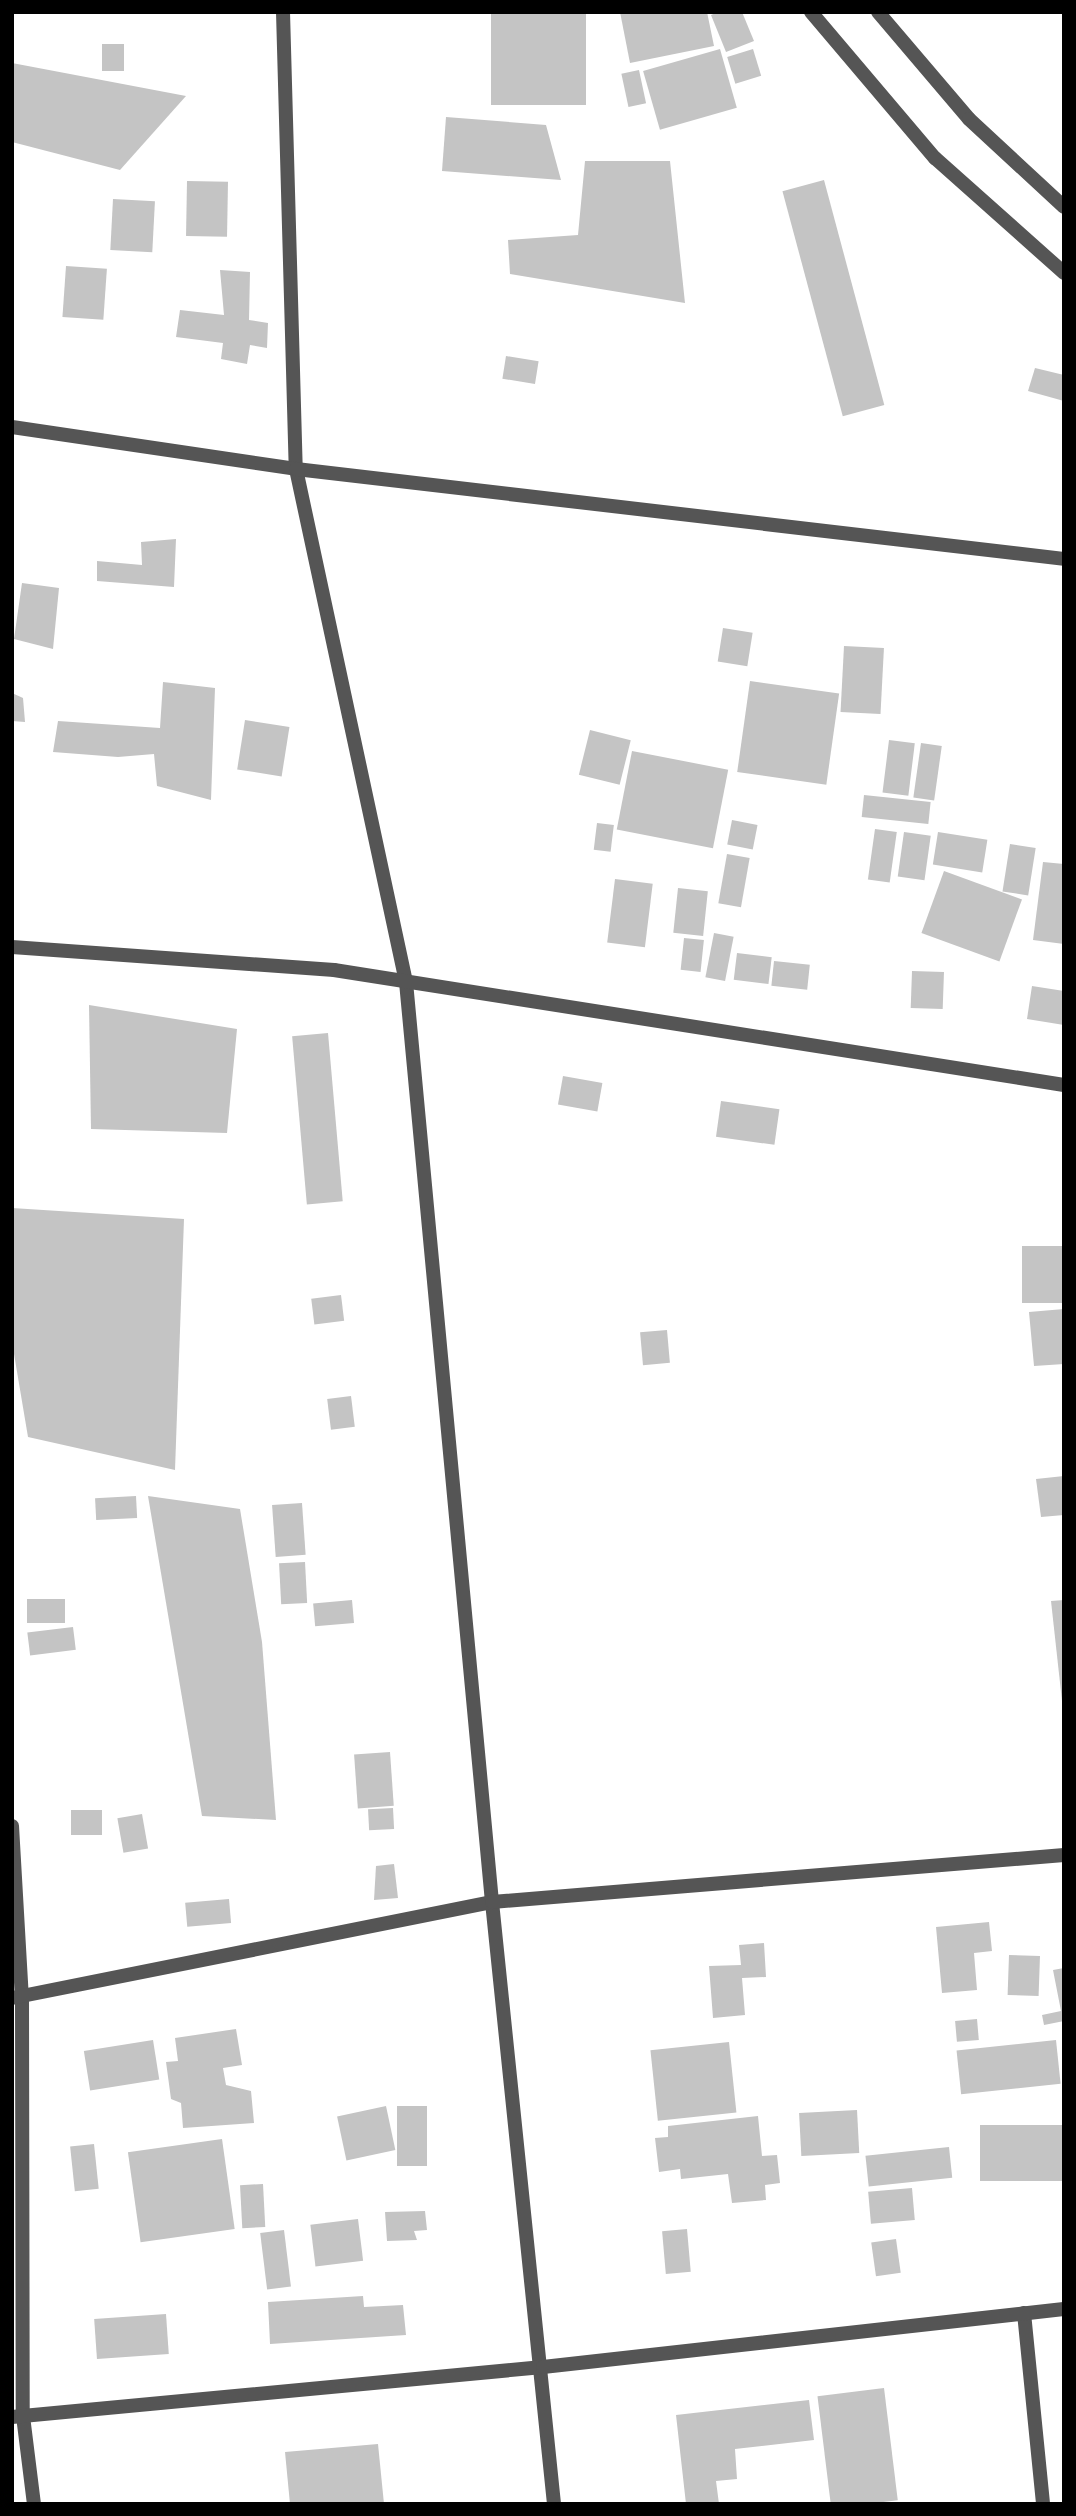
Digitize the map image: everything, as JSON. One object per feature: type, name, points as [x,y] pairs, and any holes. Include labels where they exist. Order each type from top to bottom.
[{"type":"street","points":[[283,12],[296,469],[407,982],[492,1902],[554,2504]]},
{"type":"street","points":[[811,12],[935,158],[1064,273]]},
{"type":"street","points":[[878,12],[969,119],[1064,207]]},
{"type":"street","points":[[12,427],[296,469],[1064,559]]},
{"type":"street","points":[[12,947],[334,970],[1064,1085]]},
{"type":"street","points":[[12,1826],[17,1998],[18,2416],[34,2504]]},
{"type":"street","points":[[17,1998],[492,1902],[1064,1855]]},
{"type":"street","points":[[18,2416],[542,2367],[1064,2309]]},
{"type":"street","points":[[1024,2314],[1043,2504]]},
{"type":"building","points":[[491,12],[586,12],[586,105],[491,105]]},
{"type":"building","points":[[620,12],[707,12],[714,46],[630,63]]},
{"type":"building","points":[[718,12],[742,12],[754,41],[726,52],[711,15]]},
{"type":"building","points":[[102,44],[124,44],[124,71],[102,71]]},
{"type":"building","points":[[720,49],[737,108],[660,130],[643,71]]},
{"type":"building","points":[[753,49],[761,76],[735,84],[727,57]]},
{"type":"building","points":[[12,63],[186,96],[120,170],[12,142]]},
{"type":"building","points":[[639,70],[646,103],[628,107],[621,74]]},
{"type":"building","points":[[446,117],[546,125],[561,180],[442,171]]},
{"type":"building","points":[[585,161],[670,161],[685,303],[510,274],[508,240],[578,235]]},
{"type":"building","points":[[824,180],[884,405],[843,416],[782,191]]},
{"type":"building","points":[[187,181],[228,182],[227,237],[186,236]]},
{"type":"building","points":[[113,199],[155,201],[152,252],[110,250]]},
{"type":"building","points":[[66,266],[107,269],[103,320],[62,317]]},
{"type":"building","points":[[220,270],[250,272],[249,320],[268,323],[267,348],[250,345],[247,364],[221,359],[223,343],[176,337],[180,310],[224,315]]},
{"type":"building","points":[[506,356],[539,361],[535,384],[502,379]]},
{"type":"building","points":[[1035,368],[1064,375],[1064,401],[1028,391]]},
{"type":"building","points":[[176,539],[174,587],[97,581],[97,561],[142,565],[141,542]]},
{"type":"building","points":[[22,583],[59,588],[53,649],[14,639]]},
{"type":"building","points":[[723,628],[753,633],[747,666],[718,662]]},
{"type":"building","points":[[844,646],[884,648],[880,714],[841,712]]},
{"type":"building","points":[[750,681],[839,694],[826,785],[737,772]]},
{"type":"building","points":[[163,682],[215,688],[211,800],[157,786],[154,754],[118,757],[53,752],[58,721],[160,728]]},
{"type":"building","points":[[12,693],[23,698],[25,722],[12,721]]},
{"type":"building","points":[[245,720],[289,727],[282,776],[237,769]]},
{"type":"building","points":[[590,730],[631,740],[620,785],[579,775]]},
{"type":"building","points":[[889,740],[915,743],[908,796],[883,793]]},
{"type":"building","points":[[921,743],[942,746],[934,800],[913,797]]},
{"type":"building","points":[[632,751],[728,770],[713,848],[617,830]]},
{"type":"building","points":[[864,795],[931,802],[928,824],[862,817]]},
{"type":"building","points":[[732,820],[758,825],[753,850],[727,845]]},
{"type":"building","points":[[597,823],[614,825],[611,852],[594,850]]},
{"type":"building","points":[[875,829],[897,832],[890,883],[868,880]]},
{"type":"building","points":[[904,832],[931,836],[924,880],[898,877]]},
{"type":"building","points":[[938,832],[987,840],[982,872],[933,865]]},
{"type":"building","points":[[1010,844],[1036,848],[1028,895],[1002,891]]},
{"type":"building","points":[[727,854],[750,858],[741,907],[718,903]]},
{"type":"building","points":[[1043,862],[1064,864],[1064,944],[1033,940]]},
{"type":"building","points":[[944,871],[1022,899],[999,961],[921,933]]},
{"type":"building","points":[[615,879],[653,884],[645,947],[607,943]]},
{"type":"building","points":[[678,888],[708,891],[703,936],[673,933]]},
{"type":"building","points":[[714,933],[734,937],[725,981],[705,977]]},
{"type":"building","points":[[684,938],[704,940],[701,972],[681,970]]},
{"type":"building","points":[[737,953],[772,957],[768,984],[734,980]]},
{"type":"building","points":[[774,961],[810,965],[807,990],[771,986]]},
{"type":"building","points":[[912,971],[944,972],[943,1009],[911,1008]]},
{"type":"building","points":[[1032,986],[1064,991],[1064,1025],[1027,1019]]},
{"type":"building","points":[[89,1005],[237,1029],[227,1133],[91,1129]]},
{"type":"building","points":[[328,1033],[343,1201],[307,1204],[292,1036]]},
{"type":"building","points":[[563,1076],[602,1083],[597,1112],[558,1105]]},
{"type":"building","points":[[721,1101],[779,1109],[774,1145],[716,1137]]},
{"type":"building","points":[[12,1208],[184,1219],[175,1470],[28,1437],[12,1342]]},
{"type":"building","points":[[1022,1246],[1064,1246],[1064,1303],[1022,1303]]},
{"type":"building","points":[[341,1295],[344,1321],[314,1324],[311,1299]]},
{"type":"building","points":[[1064,1309],[1064,1364],[1034,1366],[1029,1312]]},
{"type":"building","points":[[667,1330],[670,1363],[643,1365],[640,1332]]},
{"type":"building","points":[[351,1396],[355,1427],[331,1430],[327,1399]]},
{"type":"building","points":[[1064,1476],[1064,1515],[1041,1517],[1036,1479]]},
{"type":"building","points":[[136,1496],[137,1518],[96,1520],[95,1498]]},
{"type":"building","points":[[148,1496],[240,1509],[262,1642],[276,1820],[202,1816]]},
{"type":"building","points":[[302,1503],[306,1555],[276,1557],[272,1505]]},
{"type":"building","points":[[305,1562],[307,1603],[281,1604],[279,1563]]},
{"type":"building","points":[[27,1599],[65,1599],[65,1623],[27,1623]]},
{"type":"building","points":[[352,1600],[354,1623],[315,1626],[313,1603]]},
{"type":"building","points":[[1064,1600],[1064,1701],[1062,1701],[1051,1601]]},
{"type":"building","points":[[73,1627],[76,1650],[30,1655],[27,1633]]},
{"type":"building","points":[[390,1752],[394,1806],[358,1808],[354,1755]]},
{"type":"building","points":[[393,1808],[394,1829],[369,1830],[368,1809]]},
{"type":"building","points":[[71,1810],[102,1810],[102,1835],[71,1835]]},
{"type":"building","points":[[142,1814],[148,1848],[123,1853],[117,1818]]},
{"type":"building","points":[[394,1864],[398,1898],[374,1900],[376,1866]]},
{"type":"building","points":[[229,1899],[231,1923],[187,1927],[185,1903]]},
{"type":"building","points":[[989,1922],[992,1951],[974,1953],[977,1990],[942,1993],[936,1927]]},
{"type":"building","points":[[764,1943],[766,1977],[742,1978],[745,2015],[713,2018],[709,1966],[741,1965],[739,1945]]},
{"type":"building","points":[[1009,1955],[1040,1956],[1039,1996],[1008,1995]]},
{"type":"building","points":[[1064,1968],[1064,2021],[1044,2025],[1042,2015],[1061,2011],[1053,1970]]},
{"type":"building","points":[[977,2019],[979,2040],[957,2042],[955,2021]]},
{"type":"building","points":[[236,2029],[242,2065],[223,2068],[226,2085],[251,2091],[254,2123],[183,2128],[181,2103],[171,2099],[166,2062],[178,2061],[175,2038]]},
{"type":"building","points":[[153,2040],[159,2080],[90,2090],[84,2051]]},
{"type":"building","points":[[1056,2040],[1061,2084],[961,2094],[957,2050]]},
{"type":"building","points":[[729,2042],[736,2113],[658,2121],[650,2050]]},
{"type":"building","points":[[386,2106],[395,2150],[346,2160],[337,2116]]},
{"type":"building","points":[[397,2106],[427,2106],[427,2166],[397,2166]]},
{"type":"building","points":[[857,2110],[859,2153],[801,2156],[799,2113]]},
{"type":"building","points":[[758,2116],[762,2156],[777,2155],[780,2183],[765,2185],[766,2200],[732,2203],[728,2174],[681,2179],[680,2169],[659,2172],[655,2138],[668,2137],[668,2126]]},
{"type":"building","points":[[980,2125],[1064,2125],[1064,2181],[980,2181]]},
{"type":"building","points":[[222,2139],[235,2229],[141,2242],[128,2152]]},
{"type":"building","points":[[94,2144],[99,2189],[75,2191],[70,2147]]},
{"type":"building","points":[[949,2147],[952,2178],[869,2187],[865,2156]]},
{"type":"building","points":[[263,2184],[265,2227],[242,2228],[240,2185]]},
{"type":"building","points":[[912,2188],[915,2220],[871,2224],[868,2192]]},
{"type":"building","points":[[425,2211],[427,2230],[414,2231],[417,2240],[387,2241],[385,2212]]},
{"type":"building","points":[[358,2219],[363,2261],[315,2267],[310,2225]]},
{"type":"building","points":[[687,2229],[691,2272],[666,2274],[662,2231]]},
{"type":"building","points":[[284,2230],[291,2287],[267,2289],[260,2233]]},
{"type":"building","points":[[896,2239],[901,2273],[876,2276],[871,2242]]},
{"type":"building","points":[[363,2296],[364,2307],[403,2305],[406,2335],[270,2344],[268,2302]]},
{"type":"building","points":[[166,2314],[169,2354],[97,2359],[94,2319]]},
{"type":"building","points":[[884,2388],[898,2500],[831,2504],[817,2396]]},
{"type":"building","points":[[809,2400],[814,2440],[735,2449],[737,2479],[716,2481],[719,2504],[686,2504],[676,2415]]},
{"type":"building","points":[[378,2444],[384,2504],[290,2504],[285,2452]]}]
